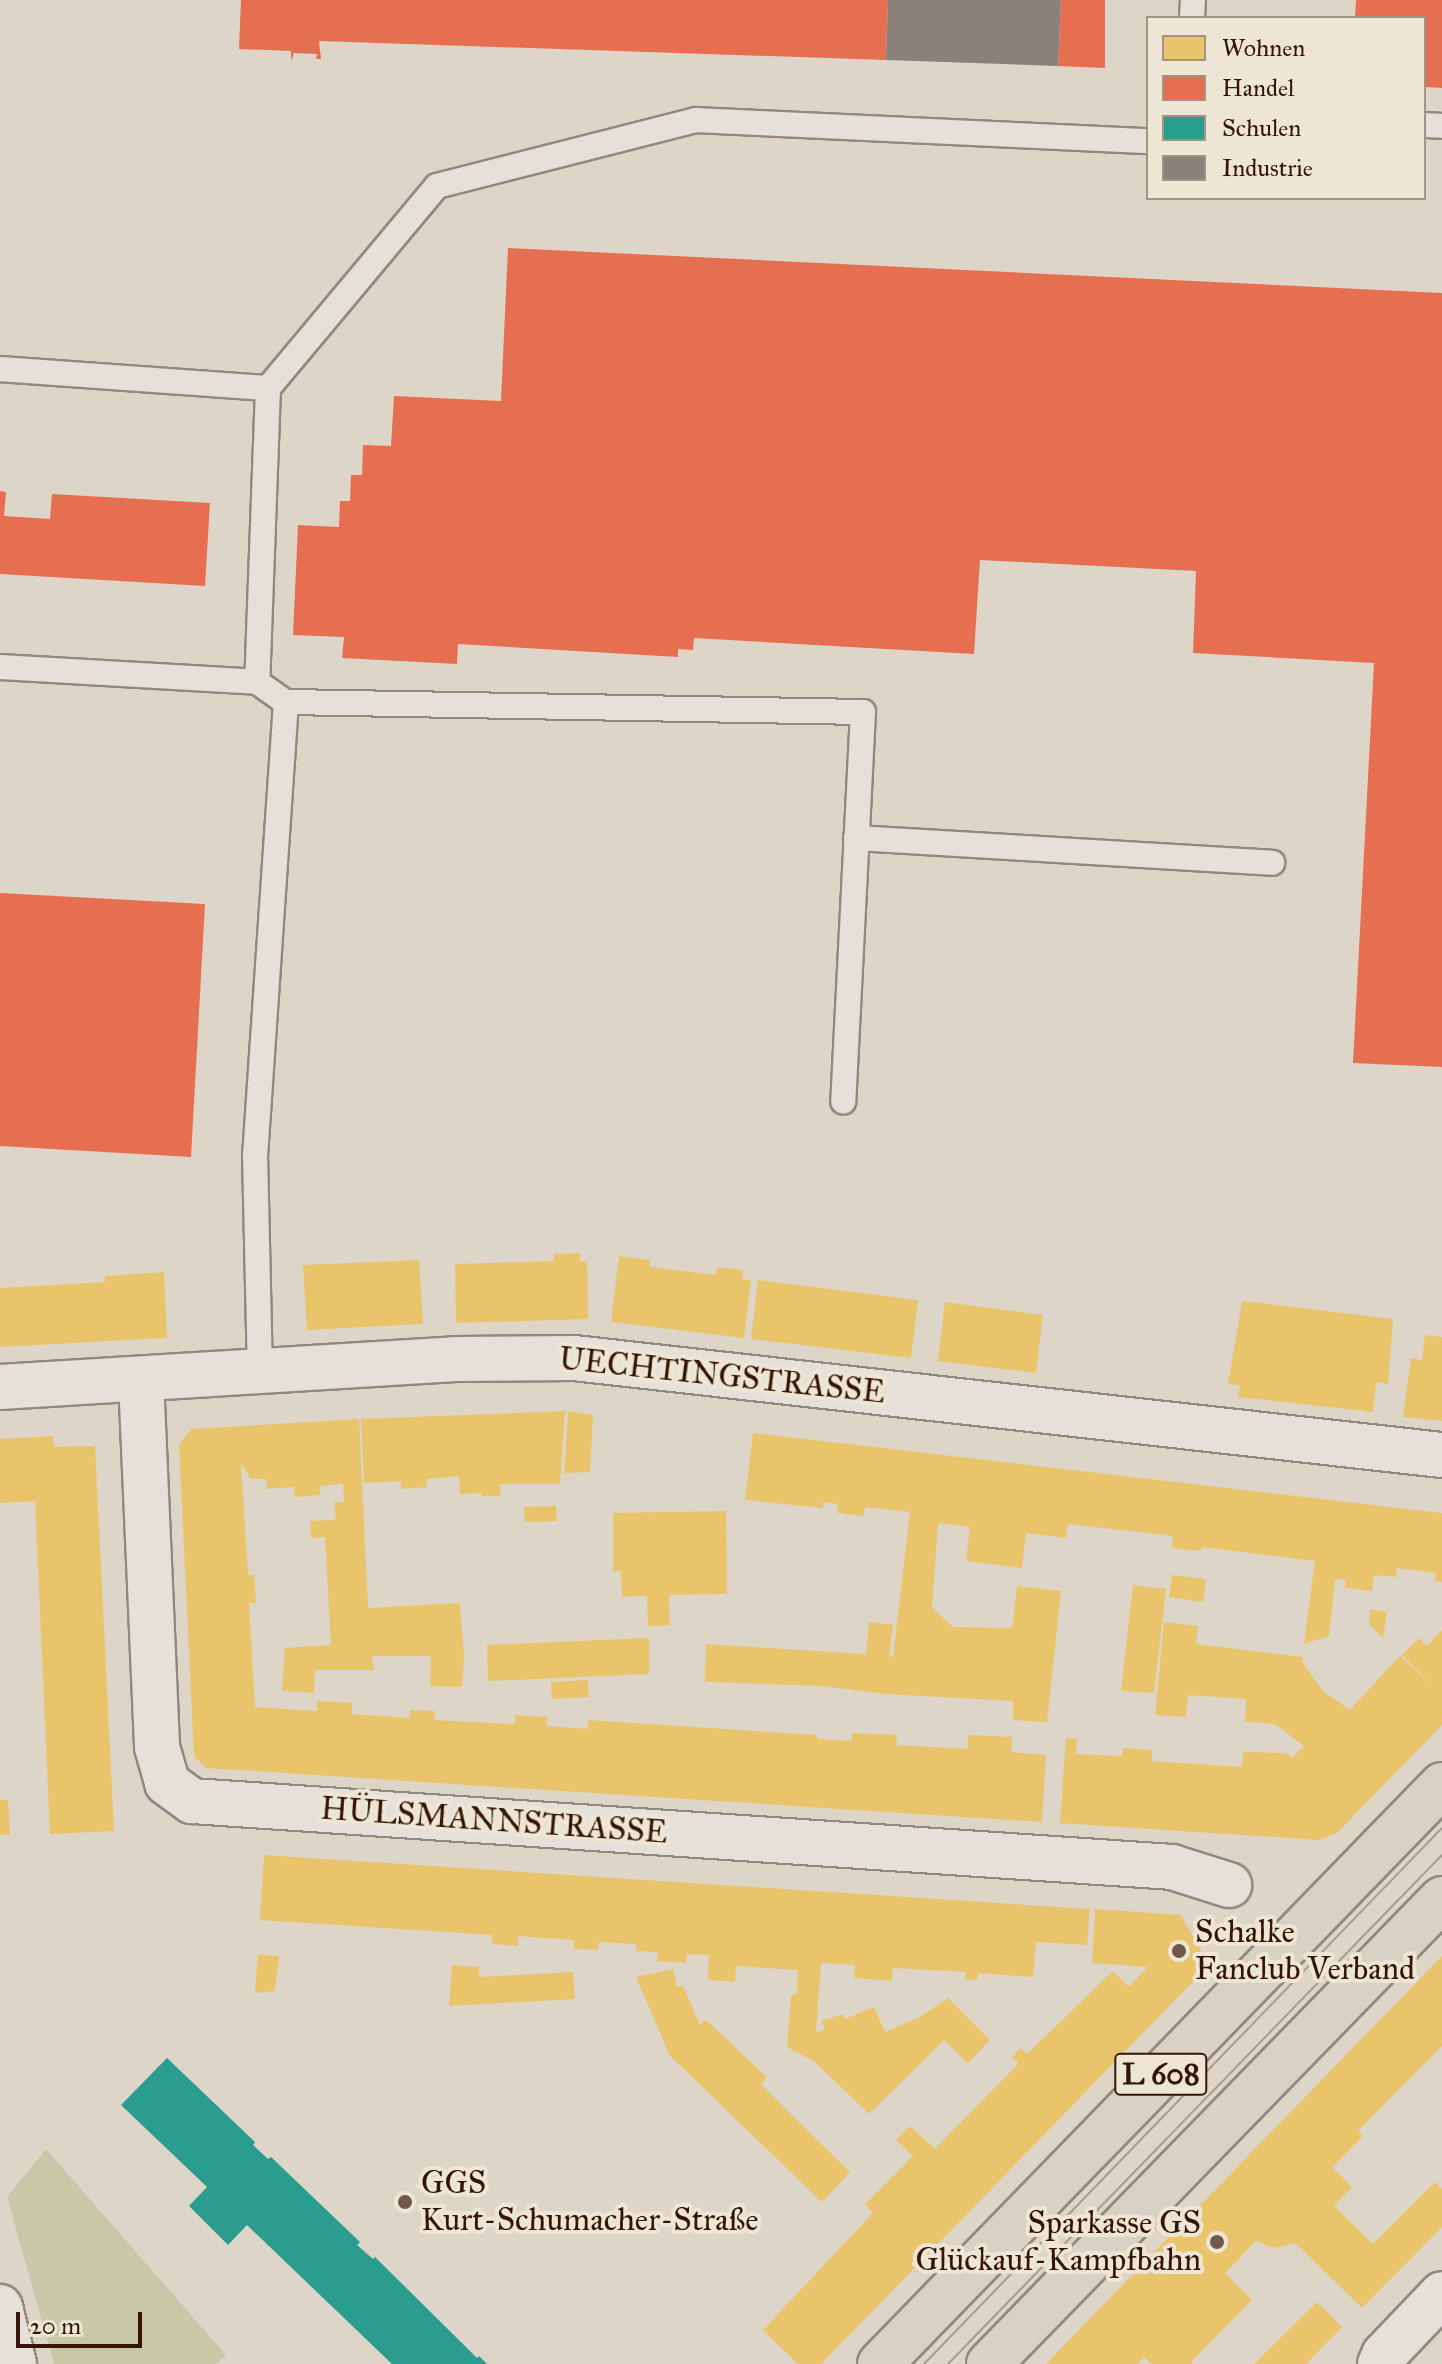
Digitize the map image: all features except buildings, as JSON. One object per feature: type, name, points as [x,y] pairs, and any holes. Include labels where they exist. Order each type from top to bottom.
[{"type":"main road","name":"L 608","points":[[880,2364],[1442,1785]]},
{"type":"main road","name":"L 608","points":[[989,2364],[1442,1899]]},
{"type":"street","name":"UECHTINGSTRASSE","points":[[0,1387],[455,1359],[574,1358],[1442,1455]]},
{"type":"street","name":"HÜLSMANNSTRASSE","points":[[141,1379],[157,1747],[167,1783],[192,1801],[1172,1867],[1229,1885]]},
{"type":"street","points":[[1380,2364],[1384,2355],[1442,2294]]},
{"type":"street","points":[[0,2307],[14,2364]]},
{"type":"lane","points":[[257,682],[268,388],[437,186],[696,120],[1146,141]]},
{"type":"lane","points":[[0,369],[268,388]]},
{"type":"lane","points":[[0,667],[257,682],[286,702],[863,712],[843,1101]]},
{"type":"lane","points":[[260,1370],[255,1154],[286,702]]},
{"type":"lane","points":[[856,838],[1272,863]]},
{"type":"green space","points":[[46,2149],[226,2355],[216,2364],[54,2364],[7,2197]]},
{"type":"tram line","points":[[924,2364],[1442,1828]]},
{"type":"tram line","points":[[948,2364],[1442,1855]]},
{"type":"place","name":"Schalke Fanclub Verband","points":[[1179,1951]]},
{"type":"place","name":"GGS Kurt-Schumacher-Straße","points":[[405,2202]]},
{"type":"place","name":"Sparkasse GS Glückauf-Kampfbahn","points":[[1217,2242]]}]
